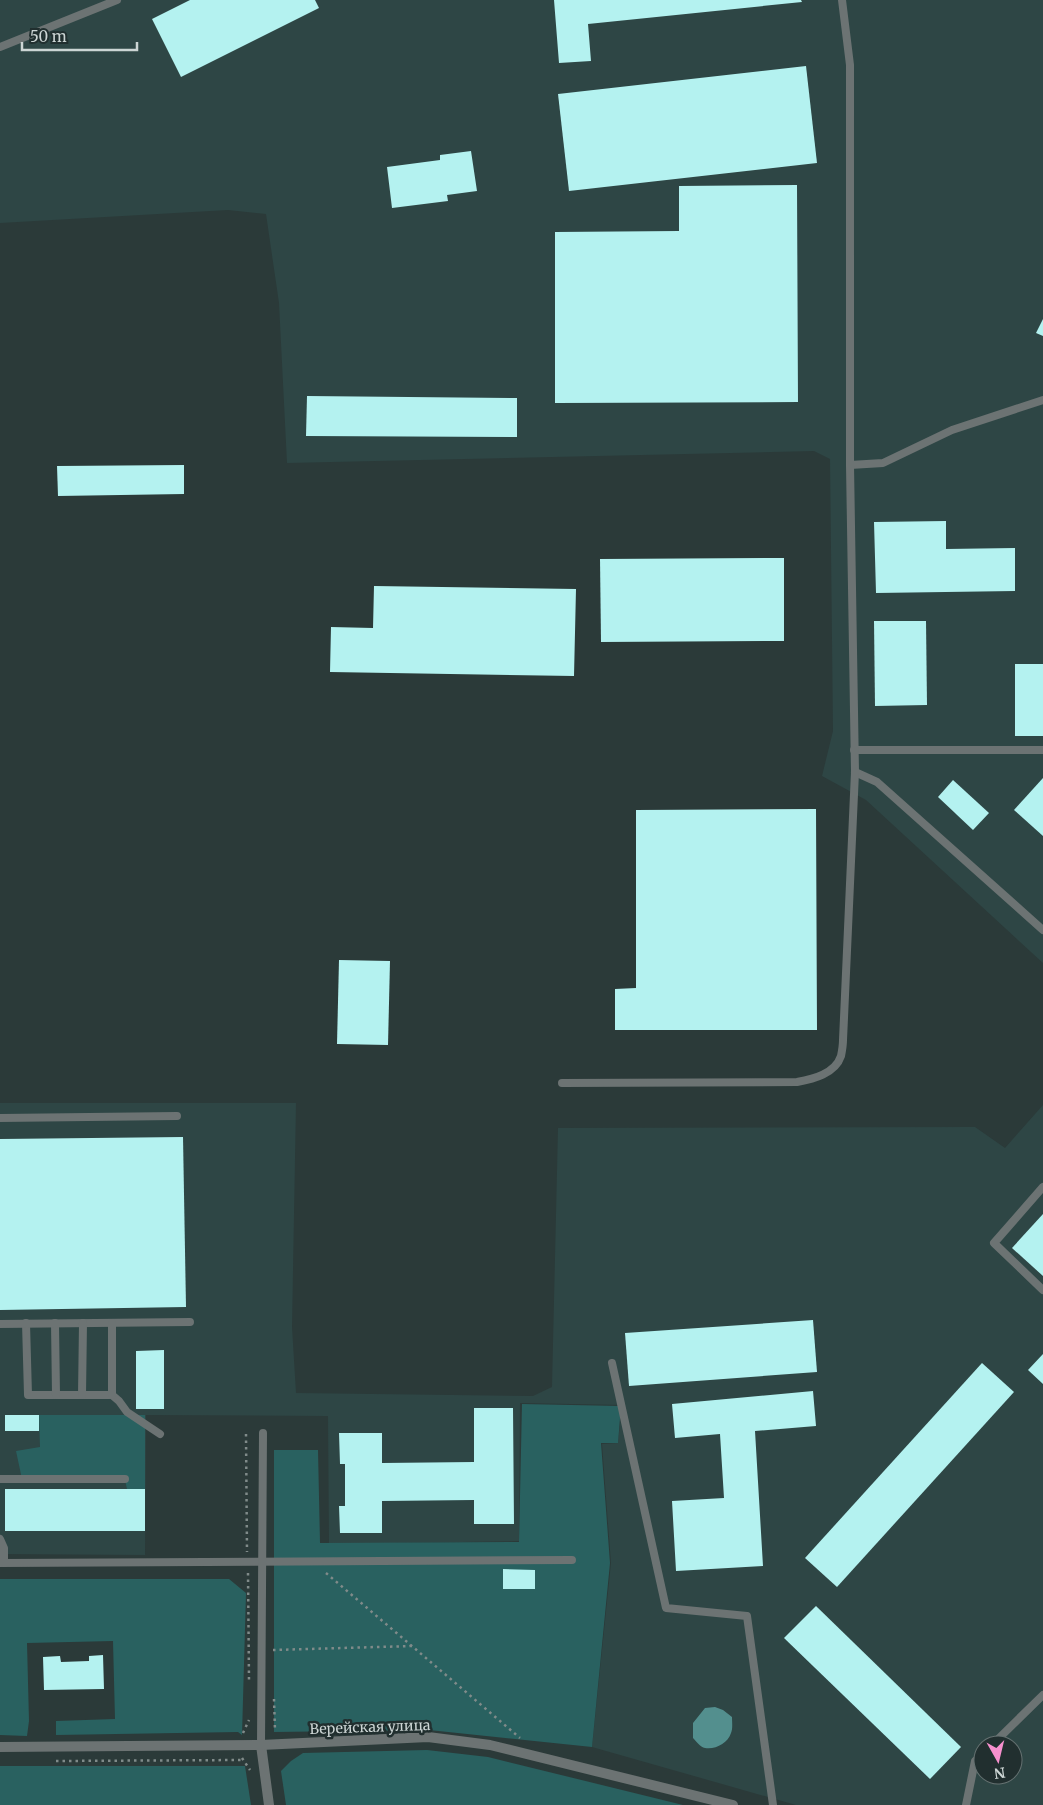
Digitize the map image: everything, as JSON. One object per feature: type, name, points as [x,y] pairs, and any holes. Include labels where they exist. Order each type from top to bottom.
[{"type":"street","name":"Верейская улица","points":[[0,1746],[261,1745],[428,1737],[490,1745],[733,1805]]},
{"type":"street","points":[[261,1745],[269,1805]]},
{"type":"lane","points":[[0,47],[117,0]]},
{"type":"lane","points":[[562,1083],[797,1082],[815,1079],[830,1070],[840,1058],[844,1040],[854,772],[850,465],[850,65],[842,0]]},
{"type":"lane","points":[[850,465],[883,463],[952,430],[1043,400]]},
{"type":"lane","points":[[854,750],[1043,750]]},
{"type":"lane","points":[[854,772],[877,782],[1043,930]]},
{"type":"lane","points":[[0,1118],[177,1116]]},
{"type":"lane","points":[[1043,1187],[994,1243],[1043,1290]]},
{"type":"lane","points":[[0,1324],[190,1322]]},
{"type":"lane","points":[[26,1323],[28,1395],[112,1395]]},
{"type":"lane","points":[[55,1323],[56,1395]]},
{"type":"lane","points":[[82,1395],[83,1323]]},
{"type":"lane","points":[[112,1323],[112,1395],[127,1412],[160,1434]]},
{"type":"lane","points":[[612,1363],[666,1608],[747,1616],[773,1805]]},
{"type":"lane","points":[[261,1745],[263,1434]]},
{"type":"lane","points":[[0,1479],[125,1479]]},
{"type":"lane","points":[[0,1538],[4,1548],[2,1562],[248,1563],[572,1560]]},
{"type":"lane","points":[[1002,1735],[1043,1695]]},
{"type":"lane","points":[[966,1805],[973,1774]]},
{"type":"path","points":[[246,1434],[248,1682]]},
{"type":"path","points":[[314,1562],[525,1743]]},
{"type":"path","points":[[261,1650],[412,1646]]},
{"type":"path","points":[[274,1697],[275,1744]]},
{"type":"path","points":[[249,1712],[249,1722],[241,1737],[240,1745],[243,1760],[250,1769],[252,1778]]},
{"type":"path","points":[[48,1761],[243,1760]]},
{"type":"shaded area","points":[[0,0],[1043,0],[1043,963],[866,800],[822,776],[833,731],[830,459],[814,451],[287,463],[279,303],[266,214],[228,210],[0,223]]},
{"type":"shaded area","points":[[0,1103],[296,1103],[292,1327],[296,1393],[533,1396],[552,1387],[558,1128],[975,1127],[1005,1148],[1043,1105],[1043,1805],[796,1805],[592,1747],[611,1563],[602,1444],[618,1443],[622,1405],[520,1403],[519,1541],[329,1544],[328,1416],[146,1415],[145,1555],[0,1554]]},
{"type":"shaded area","points":[[522,1404],[621,1406],[618,1443],[601,1443],[610,1563],[592,1747],[429,1730],[274,1732],[274,1450],[318,1450],[320,1543],[519,1542]]},
{"type":"shaded area","points":[[39,1415],[145,1415],[145,1489],[127,1489],[125,1480],[22,1479],[16,1451],[40,1447]]},
{"type":"shaded area","points":[[0,1579],[229,1579],[246,1593],[242,1735],[238,1732],[56,1735],[56,1721],[115,1719],[113,1641],[27,1643],[29,1721],[27,1736],[0,1735]]},
{"type":"shaded area","points":[[715,1707],[732,1717],[732,1731],[727,1740],[721,1745],[705,1748],[693,1738],[693,1723],[705,1708]]},
{"type":"shaded area","points":[[427,1750],[488,1757],[683,1805],[286,1805],[281,1771],[303,1753]]},
{"type":"shaded area","points":[[0,1766],[245,1766],[251,1805],[0,1805]]},
{"type":"building","points":[[190,0],[315,0],[319,8],[181,77],[152,19]]},
{"type":"building","points":[[554,0],[801,0],[802,2],[588,24],[591,61],[559,63]]},
{"type":"building","points":[[806,66],[817,163],[569,191],[558,94]]},
{"type":"building","points":[[471,151],[477,191],[447,195],[448,201],[392,208],[387,167],[440,160],[440,155]]},
{"type":"building","points":[[797,185],[798,402],[555,403],[555,232],[679,231],[679,186]]},
{"type":"building","points":[[1043,319],[1043,336],[1036,333]]},
{"type":"building","points":[[307,396],[517,398],[517,437],[306,436]]},
{"type":"building","points":[[184,465],[184,494],[58,496],[57,466]]},
{"type":"building","points":[[946,521],[946,549],[1015,548],[1015,591],[876,593],[874,522]]},
{"type":"building","points":[[784,558],[784,641],[601,642],[600,559]]},
{"type":"building","points":[[374,586],[576,589],[574,676],[330,672],[331,627],[373,628]]},
{"type":"building","points":[[874,621],[926,621],[927,705],[875,706]]},
{"type":"building","points":[[1015,664],[1043,664],[1043,736],[1015,736]]},
{"type":"building","points":[[1043,778],[1043,836],[1014,810]]},
{"type":"building","points":[[953,780],[989,813],[973,830],[938,797]]},
{"type":"building","points":[[816,809],[817,1030],[615,1030],[615,989],[636,988],[636,810]]},
{"type":"building","points":[[339,960],[390,961],[388,1045],[337,1044]]},
{"type":"building","points":[[183,1137],[186,1307],[0,1310],[0,1139]]},
{"type":"building","points":[[1043,1214],[1043,1276],[1012,1248]]},
{"type":"building","points":[[813,1320],[817,1372],[629,1386],[625,1333]]},
{"type":"building","points":[[164,1350],[164,1409],[136,1409],[136,1351]]},
{"type":"building","points":[[1043,1354],[1043,1384],[1028,1370]]},
{"type":"building","points":[[982,1363],[1014,1392],[837,1587],[805,1558]]},
{"type":"building","points":[[813,1391],[816,1426],[755,1431],[763,1566],[676,1571],[672,1501],[724,1498],[720,1434],[675,1438],[672,1404]]},
{"type":"building","points":[[474,1408],[513,1408],[514,1524],[474,1524],[474,1500],[382,1501],[382,1533],[340,1533],[339,1506],[345,1506],[345,1464],[340,1464],[339,1433],[382,1433],[382,1463],[474,1462]]},
{"type":"building","points":[[5,1415],[39,1415],[39,1431],[5,1431]]},
{"type":"building","points":[[5,1489],[145,1489],[145,1531],[5,1531]]},
{"type":"building","points":[[503,1569],[535,1570],[535,1589],[503,1589]]},
{"type":"building","points":[[816,1606],[961,1747],[930,1779],[784,1638]]},
{"type":"building","points":[[103,1655],[104,1689],[44,1690],[43,1657],[60,1656],[61,1662],[89,1661],[89,1656]]}]
